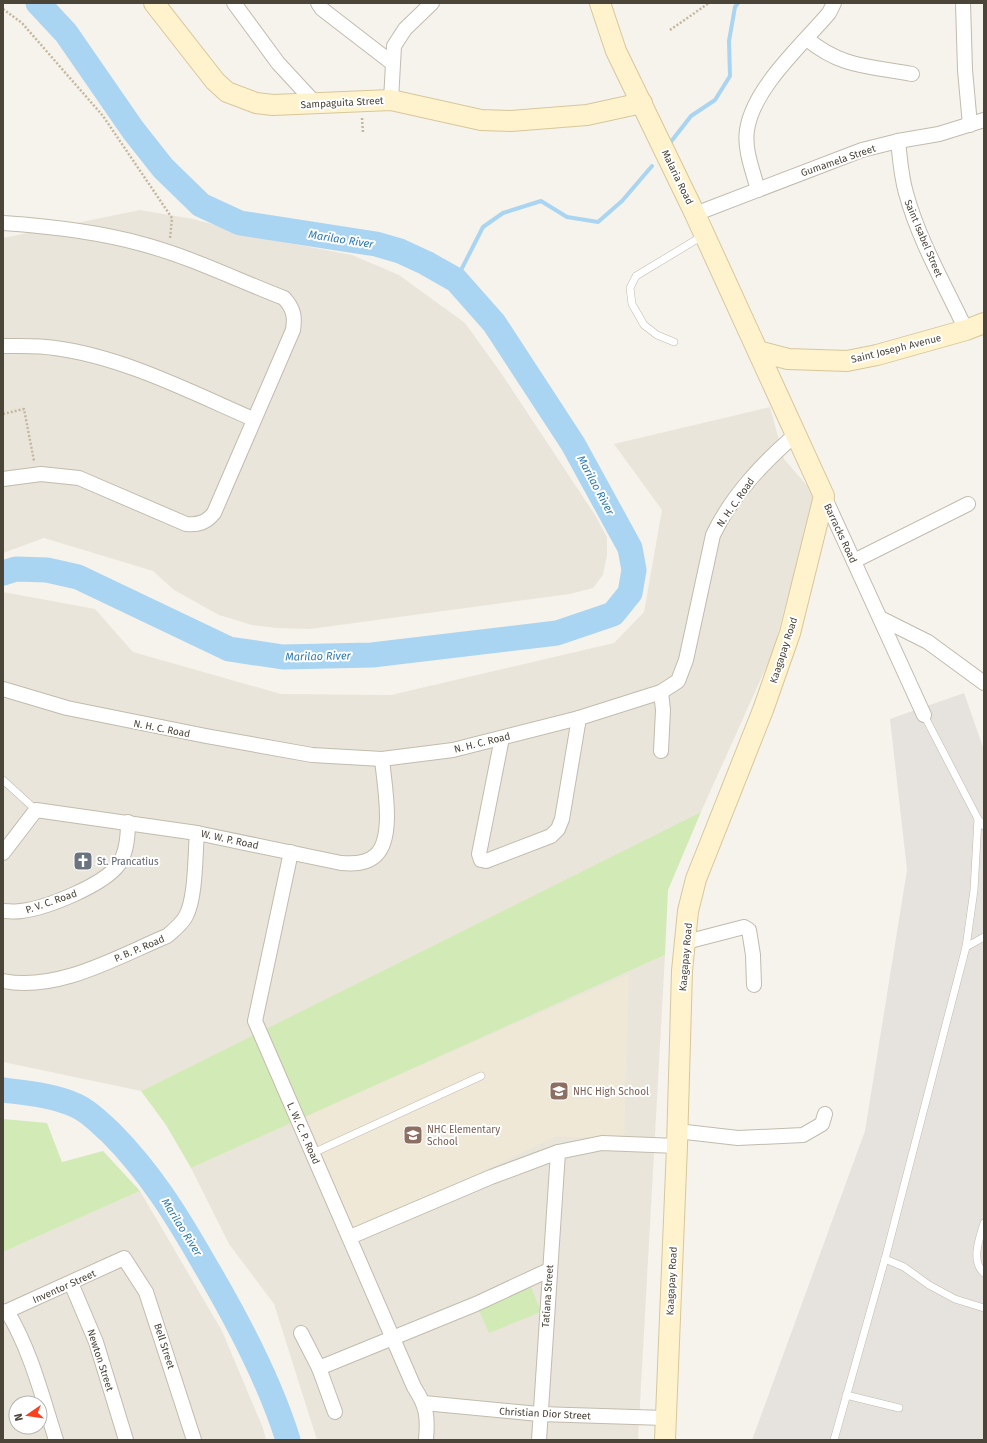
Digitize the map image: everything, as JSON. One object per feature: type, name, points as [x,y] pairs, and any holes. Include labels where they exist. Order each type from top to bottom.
[{"type":"street","name":"Sampaguita Street","points":[[154,3],[215,81],[227,92],[256,103],[273,105],[391,100],[481,120],[511,121],[587,115],[642,103]]},
{"type":"street","points":[[234,3],[278,63],[315,103]]},
{"type":"street","points":[[318,3],[322,9],[392,63]]},
{"type":"street","points":[[391,100],[394,46],[405,29],[432,3]]},
{"type":"street","name":"Malaria Road","points":[[600,3],[616,51],[705,235],[758,351]]},
{"type":"street","points":[[758,190],[747,148],[747,130],[752,111],[766,85],[829,13],[834,3]]},
{"type":"street","points":[[963,3],[965,70],[970,125]]},
{"type":"street","points":[[807,39],[818,48],[841,60],[912,74]]},
{"type":"street","name":"Gumamela Street","points":[[695,214],[862,150],[898,141],[939,134],[984,120]]},
{"type":"street","name":"Saint Isabel Street","points":[[898,141],[903,179],[912,214],[937,270],[975,326]]},
{"type":"street","points":[[3,223],[68,230],[141,244],[169,253],[284,298],[294,312],[293,330],[214,512],[208,520],[202,523],[186,524],[79,478],[41,474],[3,479]]},
{"type":"street","name":"Saint Joseph Avenue","points":[[758,351],[788,359],[847,361],[877,355],[975,326]]},
{"type":"street","points":[[3,346],[55,348],[91,355],[140,372],[254,419]]},
{"type":"street","name":"Barracks Road","points":[[758,351],[924,715]]},
{"type":"street","name":"N. H. C. Road","points":[[3,689],[66,708],[206,736],[312,755],[382,759],[453,750],[579,718],[661,692],[678,681],[686,660],[709,549],[720,520],[755,473],[769,458],[796,434]]},
{"type":"street","name":"Kaagapay Road","points":[[665,1440],[682,971],[688,911],[696,879],[763,710],[790,633],[824,496]]},
{"type":"street","points":[[854,561],[968,504]]},
{"type":"street","points":[[880,618],[928,642],[984,684]]},
{"type":"street","points":[[661,692],[663,710],[661,751]]},
{"type":"street","points":[[502,738],[479,854],[481,860],[486,861],[551,836],[558,829],[562,818],[579,718]]},
{"type":"street","name":"W. W. P. Road","points":[[36,810],[197,833],[353,864],[365,862],[376,856],[382,847],[387,823],[382,759]]},
{"type":"street","points":[[3,854],[36,810]]},
{"type":"street","name":"P. V. C. Road","points":[[3,911],[22,911],[72,896],[106,878],[120,863],[128,842],[128,822]]},
{"type":"street","name":"P. B. P. Road","points":[[3,981],[26,984],[44,983],[68,978],[167,936],[178,927],[186,917],[191,905],[197,833]]},
{"type":"street","name":"L. W. C. P. Road","points":[[291,852],[255,1021],[414,1387],[424,1403]]},
{"type":"street","points":[[686,942],[744,927],[749,930],[753,955],[754,985]]},
{"type":"street","points":[[350,1237],[498,1174],[558,1152],[602,1143],[677,1139],[803,1136],[822,1124],[825,1114]]},
{"type":"street","name":"Tatiana Street","points":[[539,1440],[539,1414],[558,1152]]},
{"type":"street","name":"Inventor Street","points":[[5,1312],[124,1258]]},
{"type":"street","name":"Bell Street","points":[[124,1258],[146,1292],[194,1440]]},
{"type":"street","points":[[320,1368],[476,1304],[549,1270]]},
{"type":"street","name":"Newton Street","points":[[71,1283],[96,1342],[126,1440]]},
{"type":"street","points":[[5,1312],[21,1335],[30,1357],[56,1440]]},
{"type":"street","points":[[301,1333],[320,1368],[335,1412]]},
{"type":"street","points":[[424,1403],[428,1418],[426,1440]]},
{"type":"street","name":"Christian Dior Street","points":[[424,1403],[539,1414],[665,1418]]},
{"type":"lane","points":[[674,342],[657,335],[644,325],[632,304],[630,288],[636,276],[705,235]]},
{"type":"lane","points":[[924,715],[978,819],[984,826]]},
{"type":"lane","points":[[3,780],[36,810]]},
{"type":"lane","points":[[834,1440],[885,1259],[966,947],[974,890],[978,819]]},
{"type":"lane","points":[[966,947],[984,937]]},
{"type":"lane","points":[[313,1153],[481,1076]]},
{"type":"lane","points":[[984,1223],[977,1254],[979,1267],[984,1272]]},
{"type":"lane","points":[[885,1259],[904,1267],[929,1285],[955,1299],[984,1308]]},
{"type":"lane","points":[[846,1395],[899,1408]]},
{"type":"path","points":[[670,30],[710,3]]},
{"type":"path","points":[[3,9],[22,23],[103,116],[172,218],[169,253]]},
{"type":"path","points":[[3,414],[24,409],[34,462],[41,474]]},
{"type":"shaded area","points":[[140,210],[193,219],[267,239],[352,255],[399,275],[465,323],[501,373],[595,515],[607,537],[607,555],[603,575],[593,588],[570,594],[310,629],[276,628],[252,625],[219,615],[174,590],[153,571],[44,538],[3,553],[3,238]]},
{"type":"shaded area","points":[[770,407],[784,459],[816,496],[772,654],[701,812],[141,1091],[3,1062],[3,592],[95,609],[133,652],[281,694],[391,695],[614,643],[644,612],[662,510],[614,444]]},
{"type":"shaded area","points":[[964,693],[984,750],[984,1440],[752,1440],[865,1131],[907,870],[890,719]]},
{"type":"shaded area","points":[[665,955],[638,1440],[317,1440],[274,1304],[229,1244],[191,1168]]},
{"type":"shaded area","points":[[629,974],[624,1137],[555,1137],[355,1232],[303,1117]]},
{"type":"shaded area","points":[[140,1191],[222,1331],[263,1428],[266,1440],[3,1440],[3,1252]]},
{"type":"green space","points":[[701,812],[668,890],[665,955],[191,1168],[166,1125],[141,1091]]},
{"type":"green space","points":[[3,1119],[47,1123],[62,1162],[103,1151],[140,1191],[3,1252]]},
{"type":"green space","points":[[530,1284],[541,1312],[489,1333],[477,1306]]},
{"type":"waterway","name":"Marilao River","points":[[3,573],[16,569],[47,570],[78,577],[229,649],[283,657],[372,655],[557,633],[613,614],[630,593],[634,570],[630,548],[573,444],[494,323],[456,280],[426,263],[400,251],[376,244],[240,223],[201,205],[163,168],[133,130],[66,33],[38,3]]},
{"type":"waterway","points":[[670,143],[691,116],[715,100],[730,76],[729,41],[735,7],[738,3]]},
{"type":"waterway","points":[[456,280],[483,227],[503,213],[541,201],[567,217],[598,222],[622,201],[652,166]]},
{"type":"waterway","name":"Marilao River","points":[[3,1090],[31,1093],[59,1099],[82,1108],[110,1132],[138,1163],[173,1212],[229,1307],[262,1372],[288,1440]]},
{"type":"place","name":"St. Prancatius","points":[[83,861]]},
{"type":"place","name":"NHC High School","points":[[559,1091]]},
{"type":"place","name":"NHC Elementary School","points":[[413,1135]]}]
